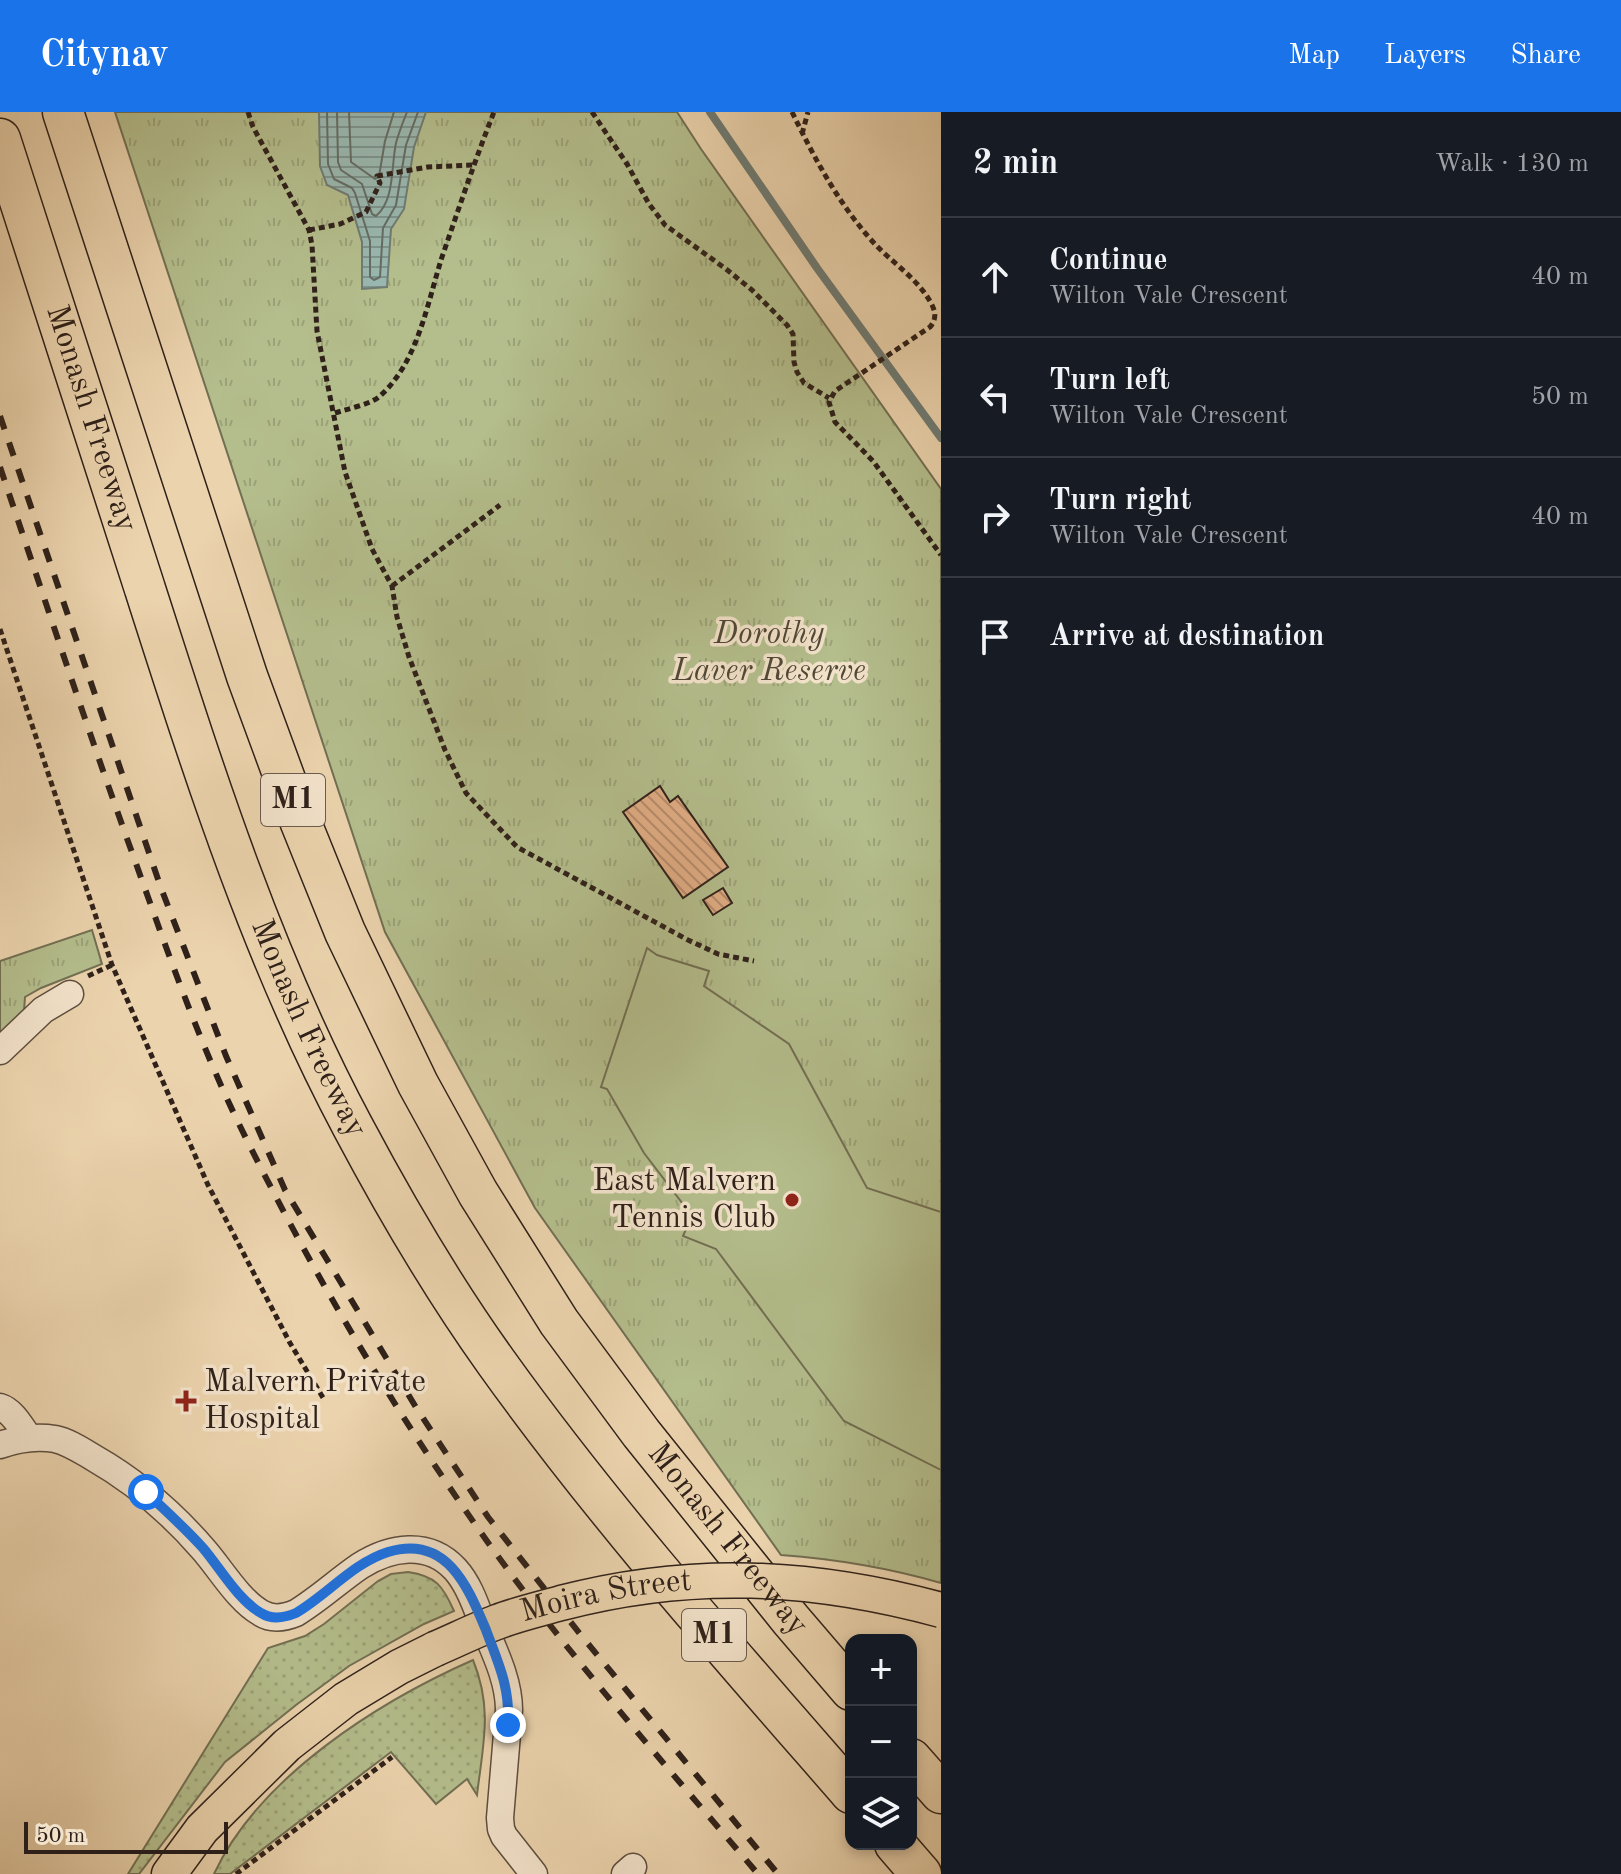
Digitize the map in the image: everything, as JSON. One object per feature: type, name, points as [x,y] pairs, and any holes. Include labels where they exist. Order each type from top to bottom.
[{"type":"highway","name":"Monash Freeway","points":[[63,112],[247,676],[345,932],[418,1084],[478,1193],[559,1322],[651,1446],[845,1683]]},
{"type":"highway","name":"Monash Freeway","points":[[0,139],[230,846],[299,1017],[351,1123],[413,1234],[503,1372],[595,1493],[845,1786]]},
{"type":"highway","points":[[917,1766],[941,1793]]},
{"type":"highway","points":[[900,1850],[921,1874]]},
{"type":"main road","name":"Moira Street","points":[[169,1874],[202,1829],[287,1745],[346,1699],[399,1667],[497,1622],[628,1587],[680,1582],[776,1580],[827,1585],[941,1610]]},
{"type":"street","points":[[0,1051],[43,1010],[70,994]]},
{"type":"street","points":[[0,1407],[5,1408],[29,1438]]},
{"type":"street","points":[[0,1445],[29,1438],[56,1440],[102,1463],[146,1492],[205,1550],[243,1598],[267,1616],[278,1618],[296,1613],[357,1568],[389,1552],[400,1549],[428,1551],[447,1562],[462,1578],[473,1599],[502,1672],[509,1710],[500,1823],[504,1836],[534,1874]]},
{"type":"path","points":[[248,112],[253,127],[309,230],[317,331],[345,472],[372,549],[392,586],[409,657],[445,750],[466,793],[517,847],[688,940],[718,954],[754,961]]},
{"type":"path","points":[[335,413],[378,399],[401,371],[421,327],[473,165],[494,112]]},
{"type":"path","points":[[592,112],[665,225],[735,276],[787,325],[793,334],[797,372],[804,383],[829,398]]},
{"type":"path","points":[[792,112],[823,175],[847,211],[875,245],[917,284],[938,320],[835,391],[829,398],[829,407],[835,422],[873,461],[941,555]]},
{"type":"path","points":[[802,134],[808,112]]},
{"type":"path","points":[[309,230],[340,224],[366,212],[380,183],[377,176],[428,167],[473,165]]},
{"type":"path","points":[[392,586],[500,505]]},
{"type":"path","points":[[0,629],[112,965],[208,1185],[290,1343],[325,1401]]},
{"type":"path","points":[[236,1874],[392,1757]]},
{"type":"green space","name":"Dorothy Laver Reserve","points":[[115,112],[677,112],[941,489],[941,1583],[862,1565],[781,1555],[535,1208],[385,932]]},
{"type":"green space","points":[[92,930],[102,964],[25,997],[24,1011],[0,1033],[0,961]]},
{"type":"green space","name":"East Malvern Tennis Club","points":[[647,948],[657,955],[709,971],[704,986],[789,1044],[867,1188],[941,1212],[941,1470],[844,1421],[716,1249],[683,1236],[692,1216],[644,1153],[607,1089],[601,1087]]},
{"type":"green space","points":[[408,1572],[425,1576],[437,1584],[454,1611],[424,1624],[349,1666],[225,1762],[139,1874],[128,1874],[268,1648],[305,1636],[378,1581],[391,1574]]},
{"type":"green space","points":[[473,1660],[485,1711],[477,1795],[467,1779],[436,1804],[391,1752],[230,1874],[214,1874],[234,1839],[260,1806],[325,1746],[399,1698]]},
{"type":"water","points":[[319,112],[426,112],[414,147],[404,209],[391,229],[387,287],[362,289],[362,242],[348,195],[327,185],[320,166]]},
{"type":"building","points":[[660,786],[670,802],[678,796],[728,867],[683,898],[623,812]]},
{"type":"building","points":[[723,888],[732,903],[713,915],[703,900]]},
{"type":"waterway","points":[[710,112],[817,268],[941,438]]},
{"type":"railway","points":[[0,416],[161,888],[226,1056],[285,1190],[417,1409],[488,1517],[778,1874]]},
{"type":"railway","points":[[0,467],[99,760],[183,992],[223,1090],[292,1227],[380,1380],[477,1527],[578,1660],[758,1874]]},
{"type":"place","name":"East Malvern Tennis Club","points":[[792,1200]]},
{"type":"place","name":"Malvern Private Hospital","points":[[186,1401]]},
{"type":"route","points":[[146,1492],[205,1550],[243,1598],[263,1615],[272,1618],[296,1613],[357,1568],[389,1552],[410,1549],[437,1555],[455,1569],[473,1599],[502,1672],[509,1698],[508,1725]]}]
